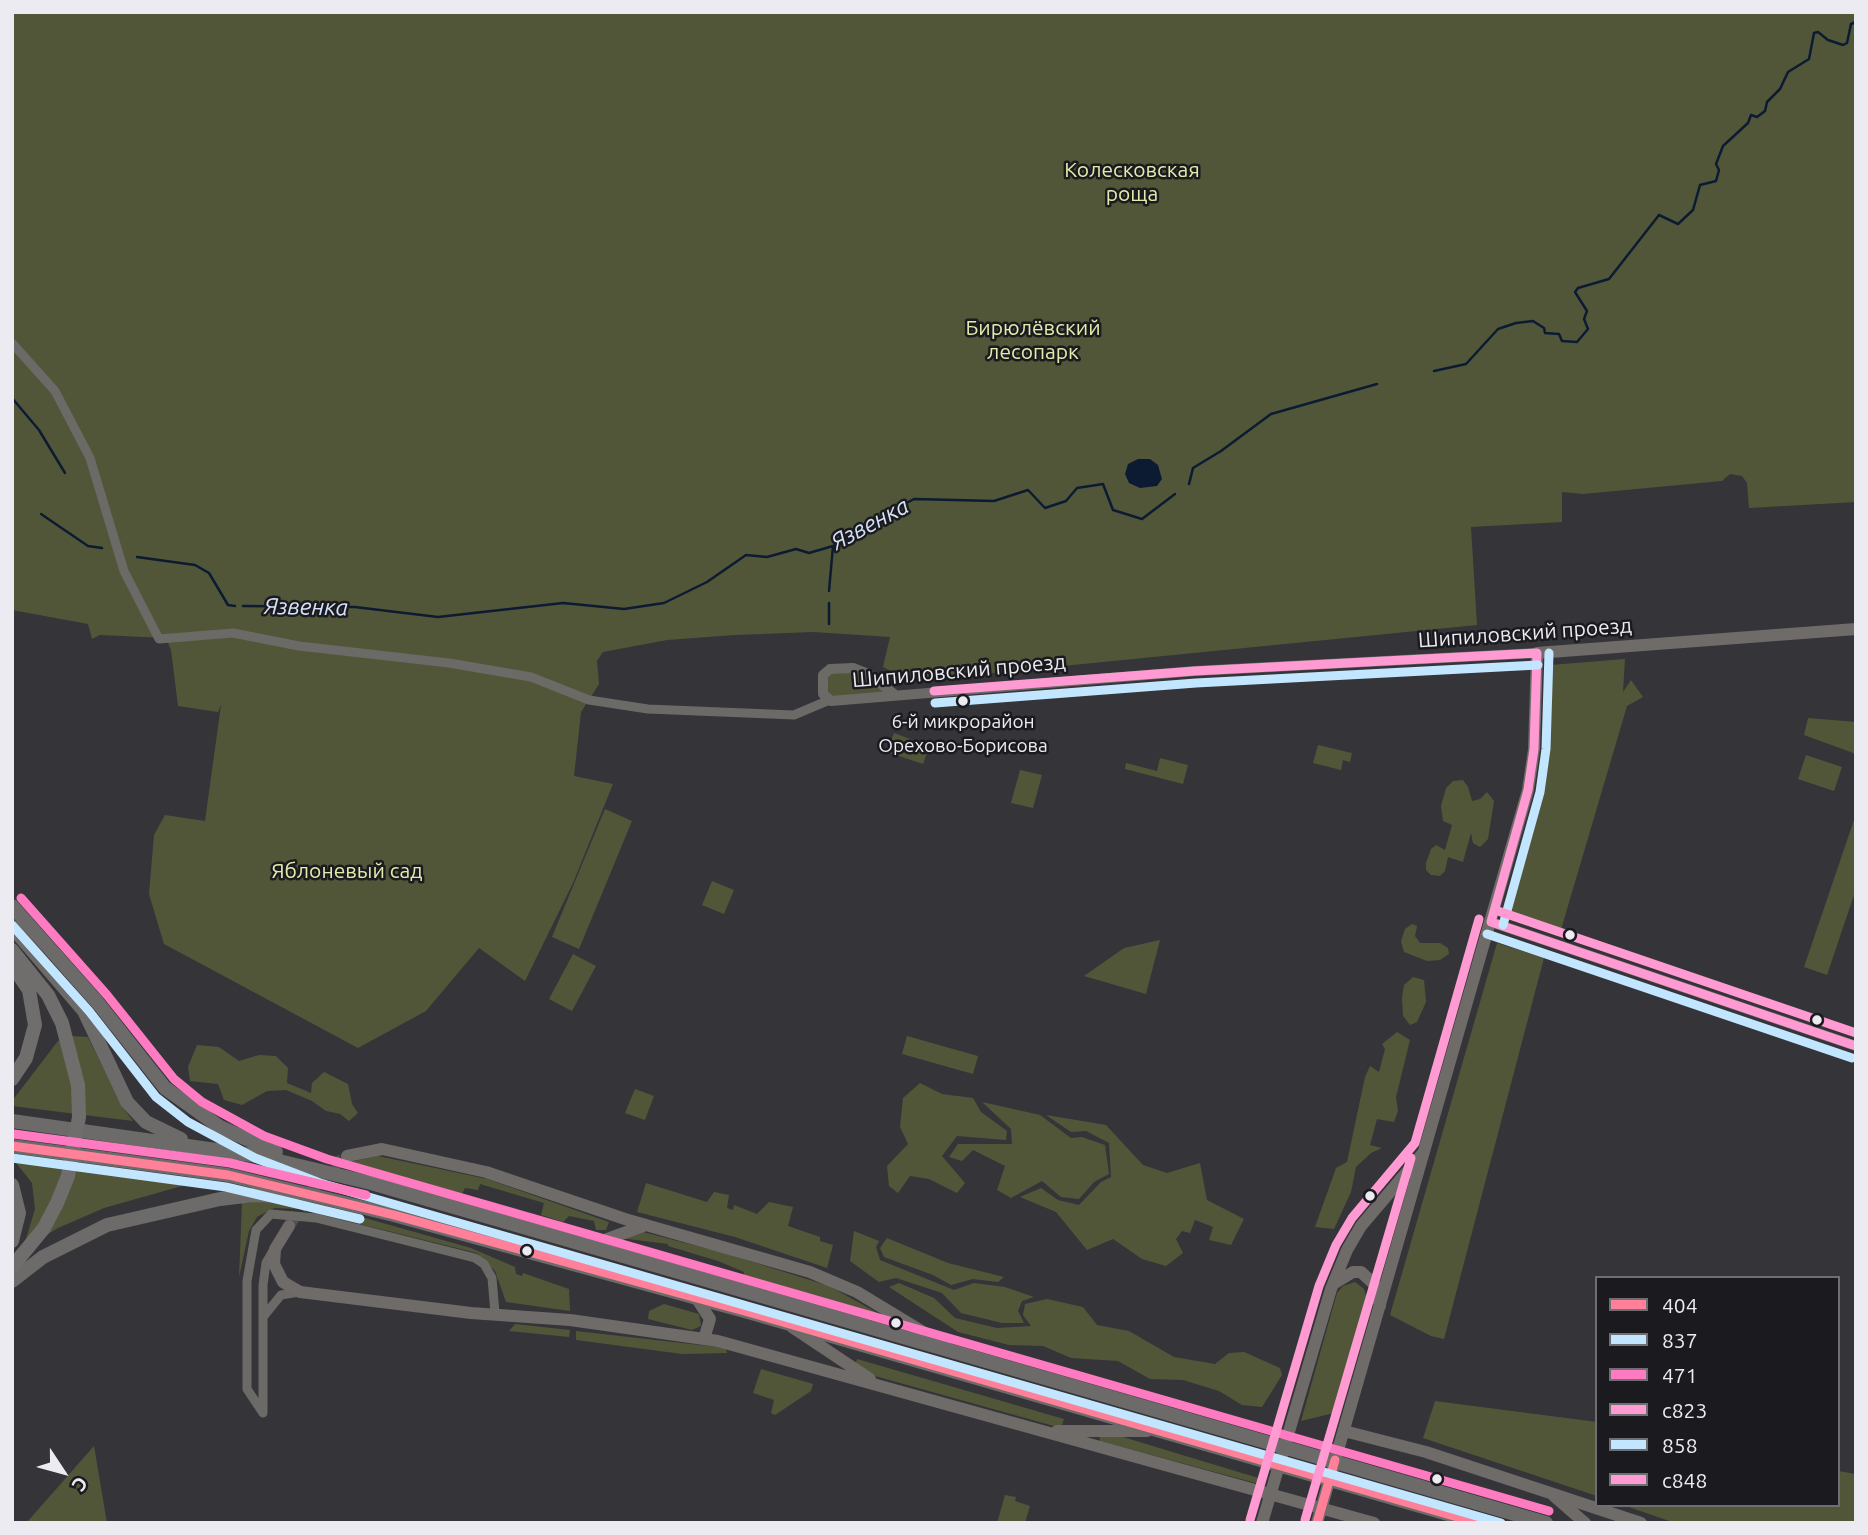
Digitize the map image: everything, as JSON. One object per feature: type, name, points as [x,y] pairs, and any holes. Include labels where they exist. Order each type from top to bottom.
[{"type":"highway","points":[[12,950],[48,995],[62,1023],[78,1085],[79,1117],[73,1155],[57,1203],[44,1228],[12,1267]]},
{"type":"highway","points":[[12,965],[29,990],[35,1025],[26,1058],[12,1079]]},
{"type":"highway","points":[[12,1185],[19,1213],[12,1241]]},
{"type":"main road","name":"Шипиловский проезд","points":[[1537,653],[1856,629]]},
{"type":"main road","points":[[1319,1516],[1528,790],[1534,749],[1537,653]]},
{"type":"main road","points":[[12,906],[98,1003],[147,1067],[180,1101],[228,1132],[323,1171]]},
{"type":"main road","points":[[12,928],[64,985],[92,1025],[120,1089],[136,1113],[156,1129],[205,1148]]},
{"type":"main road","points":[[12,1121],[205,1148],[323,1171],[1285,1445],[1546,1523]]},
{"type":"main road","points":[[12,1146],[193,1168],[318,1196],[789,1324],[1479,1523]]},
{"type":"main road","points":[[347,1156],[374,1149],[499,1176],[653,1227],[748,1253],[840,1283],[954,1350]]},
{"type":"main road","points":[[1262,1523],[1331,1289],[1361,1226],[1426,1149]]},
{"type":"main road","points":[[12,1281],[43,1257],[107,1225],[220,1199],[253,1195],[318,1196]]},
{"type":"main road","points":[[289,1226],[278,1243],[274,1259],[277,1274],[286,1285],[300,1292],[570,1320],[704,1339],[761,1352],[1270,1495],[1319,1516],[1374,1523]]},
{"type":"main road","points":[[566,1240],[596,1242],[634,1227],[653,1227]]},
{"type":"main road","points":[[1331,1289],[1344,1275],[1361,1272],[1374,1284],[1380,1306]]},
{"type":"main road","points":[[696,1299],[710,1320],[704,1339]]},
{"type":"main road","points":[[789,1324],[878,1385]]},
{"type":"main road","points":[[1042,1431],[1162,1431]]},
{"type":"main road","points":[[1344,1431],[1426,1452],[1641,1523]]},
{"type":"main road","points":[[1548,1492],[1585,1523]]},
{"type":"street","name":"Шипиловский проезд","points":[[12,343],[55,391],[90,458],[124,571],[159,639],[233,633],[299,646],[436,662],[531,677],[604,705],[794,715],[827,701],[894,694],[1195,671],[1537,653]]},
{"type":"street","points":[[827,701],[822,690],[823,676],[830,669],[846,667],[862,671],[894,694]]},
{"type":"street","points":[[1492,922],[1856,1045]]},
{"type":"street","points":[[278,1243],[265,1269],[263,1413],[250,1395],[247,1385],[248,1275],[256,1230],[271,1214],[317,1218],[475,1258],[491,1274],[495,1314]]},
{"type":"street","points":[[263,1320],[277,1298],[286,1293],[300,1292]]},
{"type":"green space","name":"Бирюлёвский лесопарк","points":[[12,12],[1856,12],[1856,502],[1749,508],[1747,483],[1742,476],[1730,474],[1722,481],[1583,494],[1562,492],[1562,522],[1471,527],[1477,625],[911,681],[883,667],[890,637],[813,632],[735,635],[667,640],[603,652],[597,661],[599,684],[581,712],[574,776],[613,784],[573,883],[525,981],[479,948],[426,1011],[358,1048],[164,944],[149,894],[154,835],[165,815],[205,821],[221,705],[218,712],[178,706],[171,650],[166,638],[100,635],[92,639],[88,624],[12,610]]},
{"type":"green space","points":[[1625,659],[1623,692],[1631,680],[1643,697],[1627,706],[1560,933],[1505,915],[1540,784],[1550,665]]},
{"type":"green space","points":[[847,667],[894,694],[827,701],[823,675]]},
{"type":"green space","points":[[1808,718],[1856,722],[1856,754],[1804,735]]},
{"type":"green space","points":[[894,733],[929,746],[923,764],[887,752]]},
{"type":"green space","points":[[1318,745],[1352,753],[1350,762],[1343,760],[1341,770],[1313,763]]},
{"type":"green space","points":[[1806,755],[1842,767],[1834,791],[1798,779]]},
{"type":"green space","points":[[1160,758],[1188,765],[1183,784],[1125,769],[1126,763],[1157,771]]},
{"type":"green space","points":[[1020,770],[1042,775],[1033,808],[1011,803]]},
{"type":"green space","points":[[1463,780],[1472,801],[1480,799],[1487,792],[1494,801],[1488,839],[1480,847],[1473,843],[1471,833],[1463,862],[1448,857],[1445,871],[1440,876],[1431,875],[1426,870],[1426,863],[1431,849],[1436,845],[1445,850],[1452,825],[1443,821],[1441,806],[1446,788],[1453,781]]},
{"type":"green space","points":[[605,809],[632,821],[579,949],[552,937]]},
{"type":"green space","points":[[1856,814],[1856,889],[1827,975],[1804,967]]},
{"type":"green space","points":[[712,881],[734,890],[724,914],[702,905]]},
{"type":"green space","points":[[1412,924],[1417,926],[1415,936],[1420,943],[1440,943],[1448,948],[1449,954],[1440,960],[1427,961],[1404,952],[1401,941],[1405,929]]},
{"type":"green space","points":[[1160,940],[1146,994],[1084,976],[1124,948]]},
{"type":"green space","points":[[1497,943],[1544,958],[1444,1339],[1431,1336],[1390,1315]]},
{"type":"green space","points":[[573,954],[596,966],[572,1011],[549,999]]},
{"type":"green space","points":[[1413,977],[1424,980],[1426,1002],[1417,1022],[1410,1025],[1403,1016],[1402,998],[1404,985]]},
{"type":"green space","points":[[1397,1032],[1410,1040],[1396,1097],[1398,1111],[1394,1122],[1377,1119],[1370,1145],[1382,1148],[1371,1153],[1356,1167],[1351,1192],[1334,1229],[1315,1227],[1336,1168],[1347,1162],[1365,1077],[1370,1066],[1379,1072],[1385,1049],[1382,1044]]},
{"type":"green space","points":[[72,1036],[88,1037],[121,1105],[133,1121],[12,1106],[12,1101],[58,1041]]},
{"type":"green space","points":[[907,1036],[978,1056],[973,1074],[902,1054]]},
{"type":"green space","points":[[197,1045],[219,1047],[239,1061],[259,1055],[276,1056],[288,1068],[287,1083],[311,1093],[312,1083],[324,1072],[348,1084],[352,1104],[358,1113],[349,1121],[340,1114],[326,1111],[312,1101],[286,1090],[267,1091],[242,1105],[224,1100],[218,1084],[190,1081],[188,1067]]},
{"type":"green space","points":[[920,1083],[942,1094],[973,1098],[981,1112],[1007,1131],[1006,1140],[957,1136],[942,1156],[965,1183],[957,1193],[929,1179],[910,1176],[898,1193],[889,1186],[887,1166],[908,1144],[900,1127],[903,1098]]},
{"type":"green space","points":[[635,1089],[654,1096],[645,1120],[625,1113]]},
{"type":"green space","points":[[982,1102],[1040,1115],[1071,1138],[1082,1137],[1105,1145],[1109,1174],[1094,1182],[1079,1199],[1061,1197],[1042,1181],[1011,1198],[997,1190],[1005,1166],[973,1150],[962,1161],[949,1157],[958,1144],[1012,1144],[1011,1129]]},
{"type":"green space","points":[[1046,1115],[1106,1125],[1143,1165],[1167,1173],[1200,1163],[1207,1200],[1244,1219],[1231,1245],[1209,1240],[1213,1227],[1195,1220],[1190,1233],[1182,1231],[1176,1239],[1183,1253],[1166,1266],[1142,1259],[1113,1239],[1087,1250],[1056,1212],[1020,1197],[1041,1188],[1058,1200],[1079,1205],[1101,1182],[1111,1177],[1109,1143],[1086,1131],[1071,1132]]},
{"type":"green space","points":[[378,1156],[487,1179],[609,1222],[606,1230],[596,1230],[594,1221],[569,1216],[563,1222],[541,1215],[544,1203],[480,1184],[478,1190],[465,1188],[462,1194],[350,1162]]},
{"type":"green space","points":[[13,1159],[189,1184],[104,1208],[58,1228],[23,1249],[35,1209],[32,1183]]},
{"type":"green space","points":[[646,1183],[707,1202],[714,1192],[729,1195],[727,1208],[733,1210],[734,1205],[757,1214],[769,1202],[793,1207],[788,1226],[820,1237],[820,1241],[833,1245],[827,1268],[735,1237],[637,1212]]},
{"type":"green space","points":[[284,1202],[358,1216],[471,1248],[515,1267],[516,1274],[522,1276],[523,1273],[569,1289],[570,1311],[506,1302],[495,1271],[477,1253],[299,1209],[274,1208],[257,1217],[249,1231],[239,1277],[242,1203]]},
{"type":"green space","points":[[854,1231],[879,1241],[876,1247],[880,1260],[954,1290],[974,1283],[1005,1287],[1034,1297],[1022,1301],[1018,1311],[1024,1323],[1002,1323],[961,1313],[942,1293],[896,1278],[879,1282],[850,1261]]},
{"type":"green space","points":[[643,1232],[724,1253],[829,1286],[883,1316],[743,1276],[744,1272],[668,1244],[620,1238]]},
{"type":"green space","points":[[887,1238],[948,1263],[1004,1277],[998,1282],[973,1279],[951,1285],[933,1275],[884,1257],[880,1248]]},
{"type":"green space","points":[[1355,1282],[1364,1289],[1367,1299],[1334,1413],[1301,1421],[1337,1293],[1343,1286]]},
{"type":"green space","points":[[899,1283],[934,1298],[955,1318],[997,1328],[1031,1326],[1023,1315],[1025,1304],[1047,1299],[1083,1307],[1097,1325],[1129,1331],[1174,1357],[1215,1364],[1229,1353],[1244,1352],[1280,1368],[1282,1375],[1262,1407],[1242,1405],[1219,1391],[1183,1380],[1150,1379],[1118,1361],[1071,1358],[1043,1346],[1009,1345],[958,1332],[889,1287]]},
{"type":"green space","points":[[664,1304],[699,1314],[701,1326],[692,1330],[648,1319],[649,1311]]},
{"type":"green space","points":[[515,1324],[570,1330],[569,1337],[509,1331]]},
{"type":"green space","points":[[576,1331],[726,1348],[727,1353],[682,1354],[576,1340]]},
{"type":"green space","points":[[857,1359],[1064,1419],[1061,1428],[868,1374],[855,1365]]},
{"type":"green space","points":[[761,1369],[813,1384],[811,1391],[775,1415],[771,1413],[774,1400],[753,1393]]},
{"type":"green space","points":[[1435,1401],[1595,1422],[1595,1495],[1423,1438]]},
{"type":"green space","points":[[1099,1434],[1123,1437],[1265,1480],[1263,1485],[1100,1441]]},
{"type":"green space","points":[[94,1446],[107,1523],[12,1523],[28,1521]]},
{"type":"green space","points":[[1840,1471],[1856,1474],[1856,1523],[1675,1523],[1629,1507],[1840,1507]]},
{"type":"green space","points":[[1005,1495],[1016,1497],[1015,1501],[1030,1506],[1025,1523],[997,1523]]},
{"type":"water","points":[[1138,459],[1150,459],[1158,465],[1162,479],[1157,486],[1140,488],[1129,483],[1125,474],[1128,464]]},
{"type":"waterway","name":"Язвенка","points":[[1434,371],[1466,364],[1498,329],[1516,323],[1533,321],[1544,328],[1545,333],[1559,334],[1562,341],[1577,342],[1588,329],[1584,319],[1587,311],[1575,292],[1578,288],[1609,279],[1659,215],[1678,224],[1693,210],[1700,185],[1716,181],[1719,170],[1716,164],[1723,146],[1748,123],[1751,115],[1757,117],[1765,111],[1767,102],[1780,89],[1788,72],[1809,59],[1814,33],[1818,32],[1828,40],[1843,45],[1847,43],[1851,24],[1856,22]]},
{"type":"waterway","name":"Язвенка","points":[[1189,484],[1193,468],[1271,414],[1377,384]]},
{"type":"waterway","name":"Язвенка","points":[[12,398],[39,430],[65,473]]},
{"type":"waterway","name":"Язвенка","points":[[243,606],[355,607],[438,617],[563,603],[624,609],[664,603],[707,582],[746,555],[767,557],[796,549],[809,553],[833,546],[873,523],[889,519],[899,507],[914,499],[994,501],[1028,490],[1045,508],[1066,501],[1077,488],[1103,484],[1113,510],[1142,519],[1175,494]]},
{"type":"waterway","points":[[41,514],[88,546],[102,548]]},
{"type":"waterway","points":[[829,591],[833,546]]},
{"type":"waterway","name":"Язвенка","points":[[137,557],[195,565],[209,573],[228,605],[235,606]]},
{"type":"waterway","points":[[829,603],[829,624]]},
{"type":"tunnel","points":[[290,1224],[324,1173],[347,1156]]},
{"type":"transit line","name":"с823","points":[[934,691],[1195,671],[1537,653]]},
{"type":"transit line","name":"с823","points":[[1491,922],[1528,790],[1534,749],[1537,653]]},
{"type":"transit line","name":"858","points":[[1503,925],[1540,792],[1546,749],[1549,653]]},
{"type":"transit line","name":"858","points":[[935,703],[1196,683],[1538,665]]},
{"type":"transit line","name":"471","points":[[21,898],[107,995],[174,1079],[202,1102],[264,1136],[327,1159],[1549,1511]]},
{"type":"transit line","name":"с848","points":[[1495,910],[1856,1033]]},
{"type":"transit line","name":"с848","points":[[1250,1520],[1319,1286],[1336,1245],[1352,1218],[1415,1143],[1479,919]]},
{"type":"transit line","name":"с823","points":[[1491,922],[1856,1046]]},
{"type":"transit line","name":"837","points":[[12,925],[89,1011],[156,1097],[188,1122],[255,1158],[320,1183],[1501,1523]]},
{"type":"transit line","name":"858","points":[[1487,934],[1852,1058]]},
{"type":"transit line","name":"471","points":[[14,1134],[230,1163],[366,1195]]},
{"type":"transit line","name":"404","points":[[12,1146],[228,1175],[394,1215],[748,1312],[1478,1523]]},
{"type":"transit line","name":"837","points":[[12,1158],[226,1187],[360,1219]]},
{"type":"transit line","name":"с848","points":[[1305,1520],[1411,1158]]},
{"type":"transit line","name":"404","points":[[1317,1523],[1335,1460]]},
{"type":"place","name":"6-й микрорайон Орехово-Борисова","points":[[963,701]]},
{"type":"park label","name":"Колесковская роща","points":[[1132,182]]},
{"type":"park label","name":"Яблоневый сад","points":[[347,871]]}]
